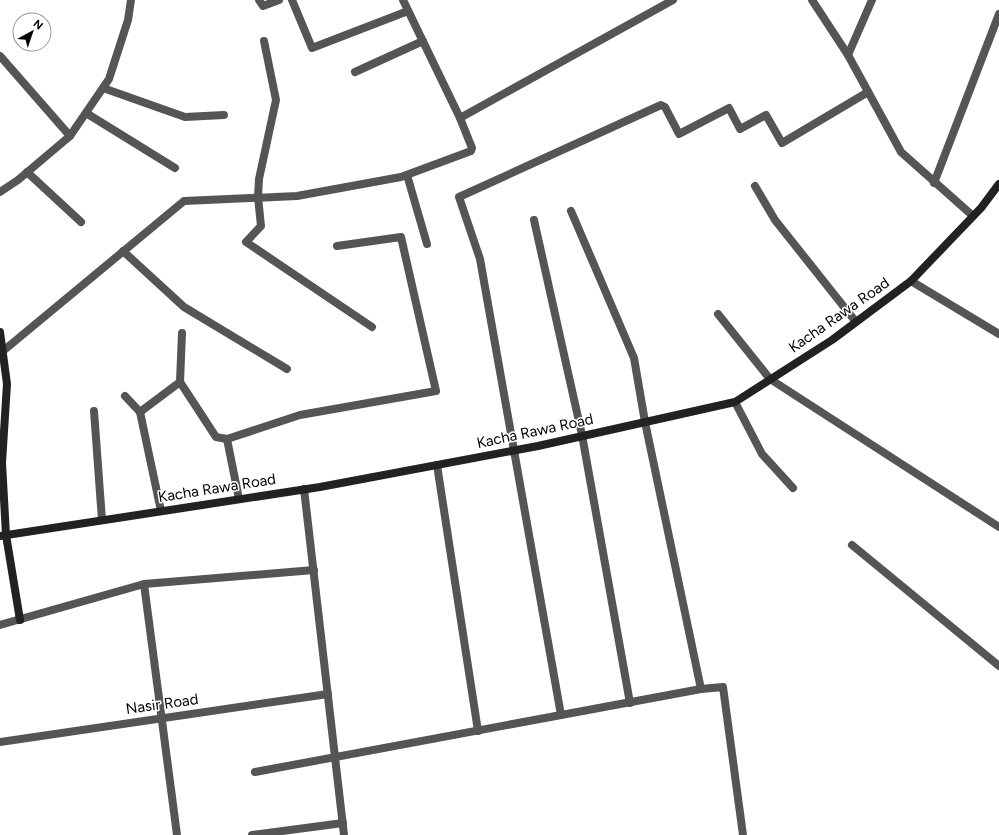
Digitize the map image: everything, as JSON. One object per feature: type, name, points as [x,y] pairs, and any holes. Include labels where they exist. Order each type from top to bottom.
[{"type":"street","points":[[0,192],[27,172],[70,136],[109,80],[128,20],[131,0]]},
{"type":"street","points":[[259,0],[263,6],[279,0]]},
{"type":"street","points":[[292,0],[312,48],[408,11]]},
{"type":"street","points":[[3,351],[184,201],[297,196],[407,175],[471,151],[472,148],[460,118],[403,0]]},
{"type":"street","points":[[460,118],[673,0]]},
{"type":"street","points":[[812,0],[848,55],[901,152],[973,216]]},
{"type":"street","points":[[848,55],[872,0]]},
{"type":"street","points":[[934,182],[999,14]]},
{"type":"street","points":[[264,41],[276,100],[259,179],[258,197],[261,226],[246,242],[372,327]]},
{"type":"street","points":[[355,72],[423,41]]},
{"type":"street","points":[[0,56],[70,136]]},
{"type":"street","points":[[103,88],[185,116],[224,115]]},
{"type":"street","points":[[561,716],[480,259],[459,198],[460,196],[661,105],[665,107],[679,134],[729,108],[740,129],[766,115],[782,143],[868,92]]},
{"type":"street","points":[[86,113],[175,168]]},
{"type":"street","points":[[27,172],[81,222]]},
{"type":"street","points":[[407,175],[427,244]]},
{"type":"street","name":"Kacha Rawa Road","points":[[3,535],[304,489],[513,451],[735,402],[856,322],[911,281],[973,216],[999,184]]},
{"type":"street","points":[[755,186],[775,220],[856,322]]},
{"type":"street","points":[[571,211],[634,358],[645,422],[701,690]]},
{"type":"street","points":[[534,220],[582,436],[630,703]]},
{"type":"street","points":[[182,333],[180,382],[216,437],[227,439],[300,414],[436,391],[402,237],[337,246]]},
{"type":"street","points":[[123,251],[184,307],[287,369]]},
{"type":"street","points":[[911,281],[999,334]]},
{"type":"street","points":[[718,314],[770,379],[999,527]]},
{"type":"street","points":[[0,332],[7,384],[2,463],[3,535],[20,620]]},
{"type":"street","points":[[140,412],[180,382]]},
{"type":"street","points":[[124,396],[140,412],[161,511]]},
{"type":"street","points":[[735,402],[762,454],[793,488]]},
{"type":"street","points":[[94,411],[102,520]]},
{"type":"street","points":[[227,439],[239,499]]},
{"type":"street","points":[[436,465],[478,731]]},
{"type":"street","points":[[304,489],[344,835]]},
{"type":"street","points":[[852,545],[999,666]]},
{"type":"street","points":[[0,625],[144,584],[314,570]]},
{"type":"street","points":[[144,584],[178,835]]},
{"type":"street","points":[[255,772],[701,690],[723,688],[743,835]]},
{"type":"street","name":"Nasir Road","points":[[0,742],[328,694]]},
{"type":"street","points":[[252,835],[343,823]]}]
